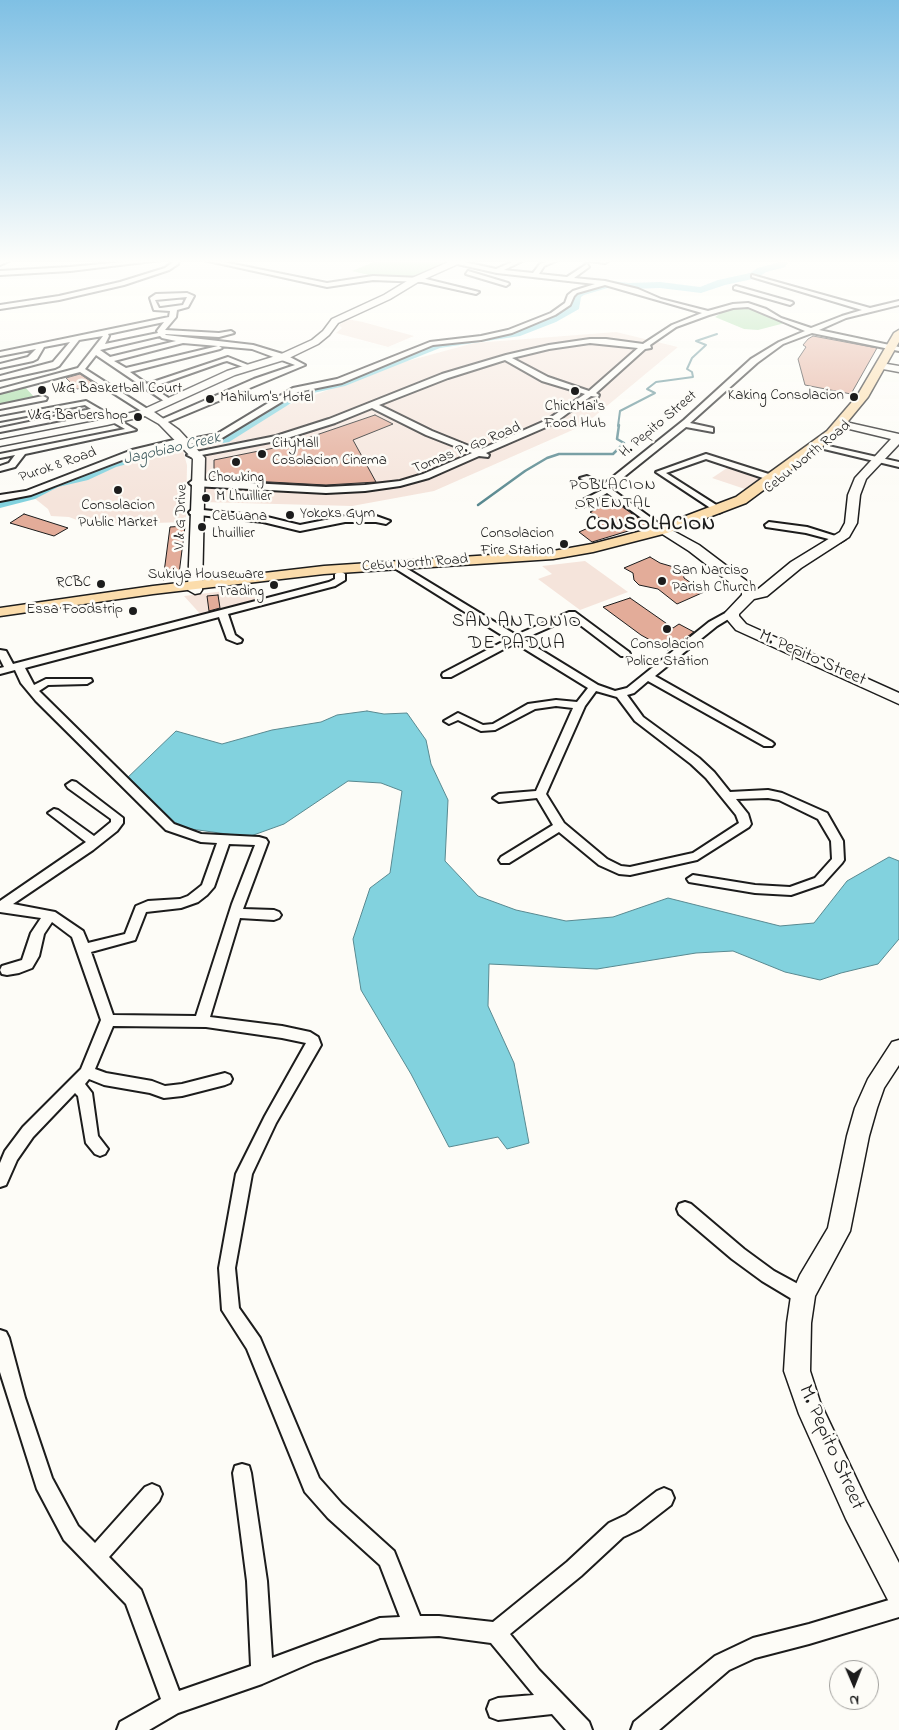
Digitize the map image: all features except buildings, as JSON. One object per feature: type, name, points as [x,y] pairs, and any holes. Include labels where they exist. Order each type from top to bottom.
[{"type":"main road","name":"Cebu North Road","points":[[0,617],[324,570],[563,559],[602,552],[729,513],[749,504],[772,482],[864,409],[893,368],[895,348]]},
{"type":"main road","name":"Cebu North Road","points":[[665,532],[741,500],[828,447],[845,425],[895,348]]},
{"type":"main road","name":"Cebu North Road","points":[[0,612],[193,588],[399,567]]},
{"type":"street","points":[[0,354],[64,341]]},
{"type":"street","points":[[0,378],[56,364],[74,341]]},
{"type":"street","points":[[0,390],[80,370],[103,341]]},
{"type":"street","points":[[98,349],[131,341]]},
{"type":"street","points":[[163,422],[257,381],[301,365],[282,356],[253,347],[179,341]]},
{"type":"street","points":[[0,443],[116,420],[146,412],[230,373],[282,356],[317,341]]},
{"type":"street","points":[[190,450],[219,436],[296,390],[338,381],[432,343],[454,341]]},
{"type":"street","name":"Tomas P. Go Road","points":[[196,486],[325,496],[406,488],[433,480],[481,457],[558,425],[657,341]]},
{"type":"street","name":"Tomas P. Go Road","points":[[647,349],[661,341]]},
{"type":"street","name":"H. Pepito Street","points":[[580,505],[606,489],[684,424],[754,361],[786,341]]},
{"type":"street","name":"Tomas P. Go Road","points":[[861,341],[895,348]]},
{"type":"street","points":[[108,360],[185,342]]},
{"type":"street","points":[[190,450],[287,443],[451,378],[513,358],[591,344],[647,349]]},
{"type":"street","points":[[124,371],[231,345]]},
{"type":"street","points":[[0,366],[30,359],[34,357],[41,346]]},
{"type":"street","points":[[98,349],[108,360],[167,402]]},
{"type":"street","points":[[513,358],[545,379],[596,393]]},
{"type":"street","points":[[147,386],[222,360],[228,360],[249,367]]},
{"type":"street","points":[[80,370],[163,422],[190,450]]},
{"type":"street","points":[[0,407],[44,398]]},
{"type":"street","points":[[0,419],[86,403],[132,430],[0,456]]},
{"type":"street","points":[[373,408],[421,437],[481,457]]},
{"type":"street","points":[[0,430],[98,410]]},
{"type":"street","points":[[684,424],[710,430]]},
{"type":"street","points":[[399,567],[594,687],[614,694],[622,694],[630,691],[713,624],[732,614],[750,596],[762,593],[796,565],[840,539],[845,534],[850,523],[854,495],[861,478],[898,438],[845,425]]},
{"type":"street","points":[[828,447],[899,465]]},
{"type":"street","name":"V & G Drive","points":[[190,450],[196,486],[193,588]]},
{"type":"street","name":"Purok 8 Road","points":[[4,501],[135,452],[190,450]]},
{"type":"street","points":[[0,469],[12,465],[22,452]]},
{"type":"street","points":[[718,510],[660,472],[706,456],[772,482]]},
{"type":"street","points":[[584,478],[606,489],[665,532],[694,548],[743,585],[749,591],[750,596]]},
{"type":"street","points":[[196,512],[263,519],[300,528],[345,519],[376,519],[386,522]]},
{"type":"street","points":[[769,525],[807,530],[840,539]]},
{"type":"street","points":[[10,668],[332,584],[340,580],[340,574]]},
{"type":"street","points":[[223,613],[231,636],[238,640]]},
{"type":"street","points":[[447,675],[515,639],[572,614],[625,654]]},
{"type":"street","name":"M. Pepito Street","points":[[732,614],[734,622],[741,627],[899,699]]},
{"type":"street","points":[[2,653],[10,668],[170,827],[201,838],[259,840],[262,842],[236,913],[201,1022]]},
{"type":"street","points":[[648,677],[768,744]]},
{"type":"street","points":[[32,690],[46,682],[87,681]]},
{"type":"street","points":[[540,794],[580,706],[594,687]]},
{"type":"street","points":[[540,794],[560,826],[603,862],[619,870],[630,871],[697,856],[745,824],[744,819],[728,796],[695,761],[639,719],[622,694]]},
{"type":"street","points":[[449,721],[458,716],[481,728],[495,727],[532,706],[556,704],[580,706]]},
{"type":"street","points":[[0,907],[89,847],[117,823],[117,818],[72,785]]},
{"type":"street","points":[[499,798],[540,794]]},
{"type":"street","points":[[693,879],[755,889],[791,890],[819,881],[838,860],[837,841],[823,816],[782,797],[768,794],[728,796]]},
{"type":"street","points":[[54,813],[94,842]]},
{"type":"street","points":[[506,860],[560,826]]},
{"type":"street","points":[[85,949],[130,937],[141,909],[148,906],[181,903],[193,899],[202,892],[208,887],[224,840]]},
{"type":"street","points":[[0,907],[50,915],[78,934],[85,949],[108,1020],[87,1072],[28,1132],[11,1156],[0,1180]]},
{"type":"street","points":[[236,913],[274,915]]},
{"type":"street","points":[[7,970],[28,964],[38,933],[50,915]]},
{"type":"street","points":[[108,1020],[201,1022],[282,1032],[310,1038],[313,1041],[314,1045],[270,1120],[244,1174],[227,1268],[231,1310],[254,1344],[312,1485],[335,1511],[387,1558],[414,1627]]},
{"type":"street","name":"M. Pepito Street","points":[[899,1048],[874,1085],[866,1108],[858,1136],[839,1231],[808,1283],[804,1296],[798,1347],[798,1371],[802,1389],[856,1509],[899,1592]]},
{"type":"street","points":[[87,1072],[104,1079],[152,1087],[164,1092],[182,1090],[225,1079]]},
{"type":"street","points":[[75,1084],[85,1093],[91,1138],[100,1149]]},
{"type":"street","points":[[685,1209],[768,1276],[804,1296]]},
{"type":"street","points":[[0,1338],[14,1393],[44,1482],[66,1526],[97,1556],[134,1597],[173,1704]]},
{"type":"street","points":[[242,1473],[257,1581],[262,1673]]},
{"type":"street","points":[[97,1556],[152,1494]]},
{"type":"street","points":[[496,1633],[574,1569],[616,1530],[633,1522],[664,1498]]},
{"type":"street","points":[[642,1730],[722,1663],[753,1648],[809,1634],[899,1607]]},
{"type":"street","points":[[128,1730],[173,1704],[262,1673],[315,1651],[380,1628],[439,1626],[496,1633],[532,1677],[581,1730]]},
{"type":"street","points":[[498,1708],[558,1703]]},
{"type":"shaded area","points":[[365,341],[403,341],[388,347]]},
{"type":"shaded area","points":[[503,341],[652,341],[678,347],[584,425],[434,491],[352,506],[202,502],[195,448],[228,442],[280,408],[400,363],[474,343]]},
{"type":"shaded area","name":"Consolacion Public Market","points":[[182,447],[187,465],[186,522],[90,525],[69,517],[51,516],[48,509],[33,497],[64,482]]},
{"type":"shaded area","points":[[730,466],[762,477],[745,489],[712,478]]},
{"type":"shaded area","points":[[585,561],[628,592],[580,610],[538,579],[552,574],[542,566]]},
{"type":"shaded area","points":[[249,588],[258,603],[203,617],[184,596]]},
{"type":"green space","points":[[25,387],[35,398],[0,405],[0,393]]},
{"type":"water","points":[[367,711],[384,714],[407,713],[426,740],[431,764],[448,800],[445,861],[478,896],[516,910],[566,921],[613,917],[668,898],[780,926],[814,923],[847,881],[889,857],[899,861],[899,939],[878,964],[820,980],[785,972],[733,951],[696,953],[597,969],[489,964],[488,1006],[514,1063],[529,1143],[507,1149],[498,1137],[449,1147],[411,1074],[361,990],[353,939],[370,888],[390,873],[402,791],[381,783],[348,781],[284,824],[248,837],[170,826],[124,781],[176,731],[222,744],[272,730],[321,722],[337,715]]},
{"type":"waterway","name":"Jagobiao Creek","points":[[0,503],[30,496],[53,484],[83,477],[111,464],[174,447],[224,439],[300,392],[340,383],[437,345],[465,341]]},
{"type":"waterway","points":[[618,426],[620,411],[655,393],[647,389],[656,382],[693,377],[692,372],[687,369],[692,358],[706,345],[697,341]]},
{"type":"waterway","points":[[478,505],[525,471],[547,458],[559,454],[613,454],[624,443],[617,439],[619,425]]},
{"type":"place","name":"V&G Basketball Court","points":[[42,390]]},
{"type":"place","name":"ChickMai's Food Hub","points":[[575,391]]},
{"type":"place","name":"Kaking Consolacion","points":[[854,397]]},
{"type":"place","name":"Mahilum's Hotel","points":[[210,399]]},
{"type":"place","name":"V&G Barbershop","points":[[138,417]]},
{"type":"place","name":"CityMall Cosolacion Cinema","points":[[262,454]]},
{"type":"place","name":"Chowking","points":[[236,462]]},
{"type":"place","name":"Consolacion Public Market","points":[[118,490]]},
{"type":"place","name":"M Lhuillier","points":[[206,498]]},
{"type":"place","name":"Yokoks Gym","points":[[290,515]]},
{"type":"place","name":"Cebuana Lhuillier","points":[[202,527]]},
{"type":"place","name":"Consolacion Fire Station","points":[[564,544]]},
{"type":"place","name":"San Narciso Parish Church","points":[[662,581]]},
{"type":"place","name":"RCBC","points":[[101,584]]},
{"type":"place","name":"Sukiya Houseware Trading","points":[[274,585]]},
{"type":"place","name":"Essa Foodstrip","points":[[133,611]]},
{"type":"place","name":"Consolacion Police Station","points":[[667,629]]},
{"type":"district","name":"POBLACION ORIENTAL","points":[[613,495]]},
{"type":"district","name":"CONSOLACION","points":[[651,526]]},
{"type":"district","name":"SAN ANTONIO DE PADUA","points":[[517,634]]}]
